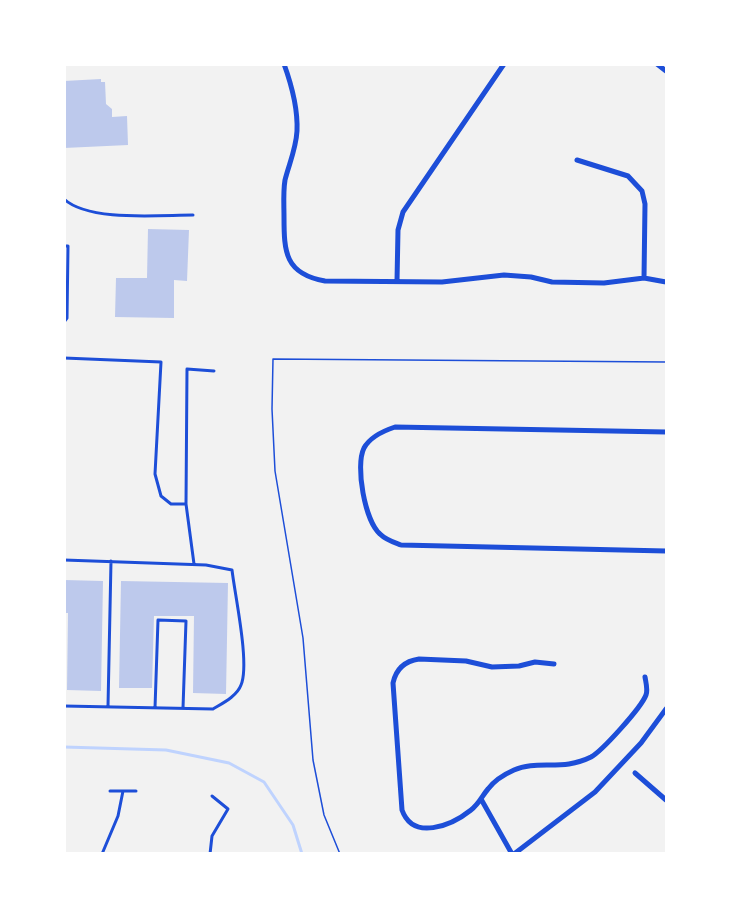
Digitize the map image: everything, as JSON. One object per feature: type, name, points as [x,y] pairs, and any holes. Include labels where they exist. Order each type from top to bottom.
[{"type":"street","points":[[284,64],[293,92],[297,119],[296,145],[284,194],[284,246],[288,259],[300,272],[318,280],[456,281],[504,274],[552,282],[604,283],[644,278],[666,282]]},
{"type":"street","points":[[397,281],[398,230],[403,212],[504,64]]},
{"type":"street","points":[[657,64],[666,71]]},
{"type":"street","points":[[577,160],[628,176],[642,191],[645,204],[644,278]]},
{"type":"street","points":[[666,432],[395,427],[384,430],[364,448],[362,476],[372,525],[387,540],[401,545],[666,551]]},
{"type":"street","points":[[554,664],[535,662],[519,666],[492,667],[466,661],[419,659],[413,660],[397,671],[393,683],[402,810],[407,820],[418,828],[442,826],[470,811],[482,800],[488,789],[514,770],[527,766],[569,764],[590,757],[625,723],[645,697],[647,691],[645,677]]},
{"type":"street","points":[[482,800],[513,854],[595,792],[641,743],[666,709]]},
{"type":"street","points":[[635,773],[666,800]]},
{"type":"lane","points":[[64,199],[79,209],[97,214],[193,215]]},
{"type":"lane","points":[[64,246],[68,246],[67,318],[64,322]]},
{"type":"lane","points":[[64,358],[161,362],[155,474],[160,496],[171,504],[186,504]]},
{"type":"lane","points":[[194,564],[186,504],[187,369],[214,371]]},
{"type":"lane","points":[[64,560],[194,564],[232,570],[246,668],[241,687],[213,709],[64,706]]},
{"type":"lane","points":[[108,706],[111,561]]},
{"type":"lane","points":[[155,708],[158,620],[186,621],[183,708]]},
{"type":"lane","points":[[102,854],[118,816],[123,790]]},
{"type":"lane","points":[[110,791],[136,791]]},
{"type":"lane","points":[[210,854],[212,836],[228,809],[212,796]]},
{"type":"path","points":[[340,854],[324,815],[313,760],[303,638],[275,471],[272,409],[273,359],[666,362]]},
{"type":"building","points":[[101,79],[101,82],[105,82],[106,104],[112,109],[112,117],[127,116],[128,145],[64,148],[64,81]]},
{"type":"building","points":[[148,229],[189,230],[187,281],[174,280],[174,318],[115,317],[116,278],[147,278]]},
{"type":"building","points":[[64,580],[103,581],[101,691],[67,690],[68,613],[64,613]]},
{"type":"building","points":[[121,581],[228,583],[226,694],[193,693],[194,616],[154,616],[152,688],[119,688]]},
{"type":"waterway","points":[[64,747],[166,750],[229,763],[264,782],[293,825],[302,854]]}]
